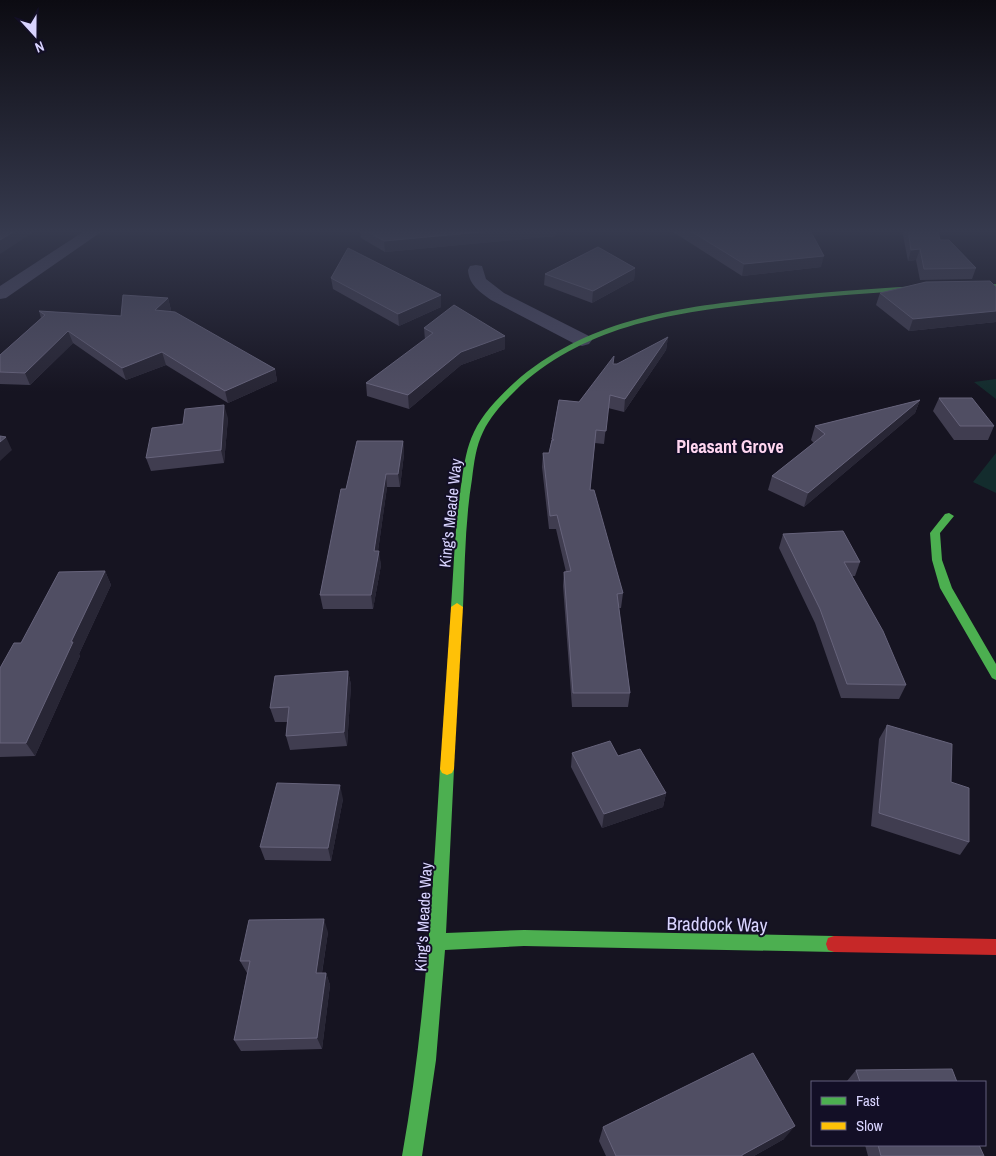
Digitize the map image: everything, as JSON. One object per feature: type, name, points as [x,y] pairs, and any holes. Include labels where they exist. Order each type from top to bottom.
[{"type":"street","points":[[0,294],[15,284]]},
{"type":"street","points":[[482,284],[506,301],[582,340]]},
{"type":"street","name":"King's Meade Way","points":[[412,1156],[432,1035],[454,638],[467,480],[476,437],[496,406],[546,358],[582,340],[618,326],[658,315],[705,307],[883,288],[996,286]]},
{"type":"street","points":[[949,516],[935,533],[937,560],[946,588],[996,675]]},
{"type":"street","name":"Braddock Way","points":[[438,942],[524,938],[996,947]]},
{"type":"green space","points":[[996,379],[996,399],[974,382]]},
{"type":"green space","points":[[996,453],[996,493],[973,482]]},
{"type":"building","points":[[342,284],[419,284],[441,295],[398,314]]},
{"type":"building","points":[[573,284],[606,284],[593,291]]},
{"type":"building","points":[[918,284],[993,284],[996,287],[996,311],[913,319],[880,293]]},
{"type":"building","points":[[123,295],[168,298],[155,310],[175,312],[275,369],[225,391],[162,352],[122,368],[68,331],[25,373],[0,372],[0,355],[45,315],[39,311],[121,316]]},
{"type":"building","points":[[454,305],[505,336],[461,352],[408,395],[366,383],[433,333],[424,328]]},
{"type":"building","points":[[668,337],[625,399],[610,395],[606,431],[596,430],[590,490],[594,490],[623,593],[617,594],[630,693],[573,693],[564,572],[571,571],[557,515],[550,516],[543,453],[549,453],[552,440],[554,440],[552,439],[559,400],[579,402],[614,356],[613,364],[617,364]]},
{"type":"building","points":[[939,398],[972,398],[994,426],[960,426]]},
{"type":"building","points":[[920,400],[808,493],[772,476],[825,434],[815,426]]},
{"type":"building","points":[[224,405],[221,450],[146,458],[152,428],[183,424],[185,409]]},
{"type":"building","points":[[0,436],[6,437],[0,442]]},
{"type":"building","points":[[357,441],[403,441],[398,474],[386,474],[374,551],[379,551],[371,595],[320,595],[341,489],[346,489]]},
{"type":"building","points":[[843,531],[860,562],[844,562],[883,631],[906,685],[847,684],[820,609],[783,534]]},
{"type":"building","points":[[105,571],[26,743],[0,743],[0,668],[14,643],[21,643],[59,572]]},
{"type":"building","points":[[348,671],[344,732],[286,736],[289,707],[270,708],[275,676]]},
{"type":"building","points":[[887,725],[952,744],[951,782],[969,788],[969,842],[879,813]]},
{"type":"building","points":[[610,741],[618,756],[640,749],[666,793],[604,814],[572,753]]},
{"type":"building","points":[[277,783],[340,785],[328,848],[260,847]]},
{"type":"building","points":[[324,919],[316,973],[326,973],[317,1038],[234,1040],[250,961],[240,961],[249,920]]},
{"type":"building","points":[[753,1053],[795,1126],[742,1156],[616,1156],[603,1127]]},
{"type":"building","points":[[952,1069],[957,1081],[860,1081],[856,1070]]},
{"type":"building","points":[[878,1146],[979,1146],[984,1156],[881,1156]]},
{"type":"traffic: fast","points":[[457,607],[463,505],[472,451],[477,436],[488,416],[509,392],[537,367],[569,347],[603,332],[639,321],[714,307],[866,291],[944,286],[996,286]]},
{"type":"traffic: fast","points":[[949,516],[935,533],[937,560],[946,588],[996,675]]},
{"type":"traffic: fast","points":[[412,1156],[427,1060],[432,1012],[447,769]]},
{"type":"traffic: fast","points":[[438,942],[524,938],[834,944]]},
{"type":"traffic: slow","points":[[447,769],[457,607]]},
{"type":"traffic: jam","points":[[834,944],[996,947]]},
{"type":"district","name":"Pleasant Grove","points":[[730,446]]}]
